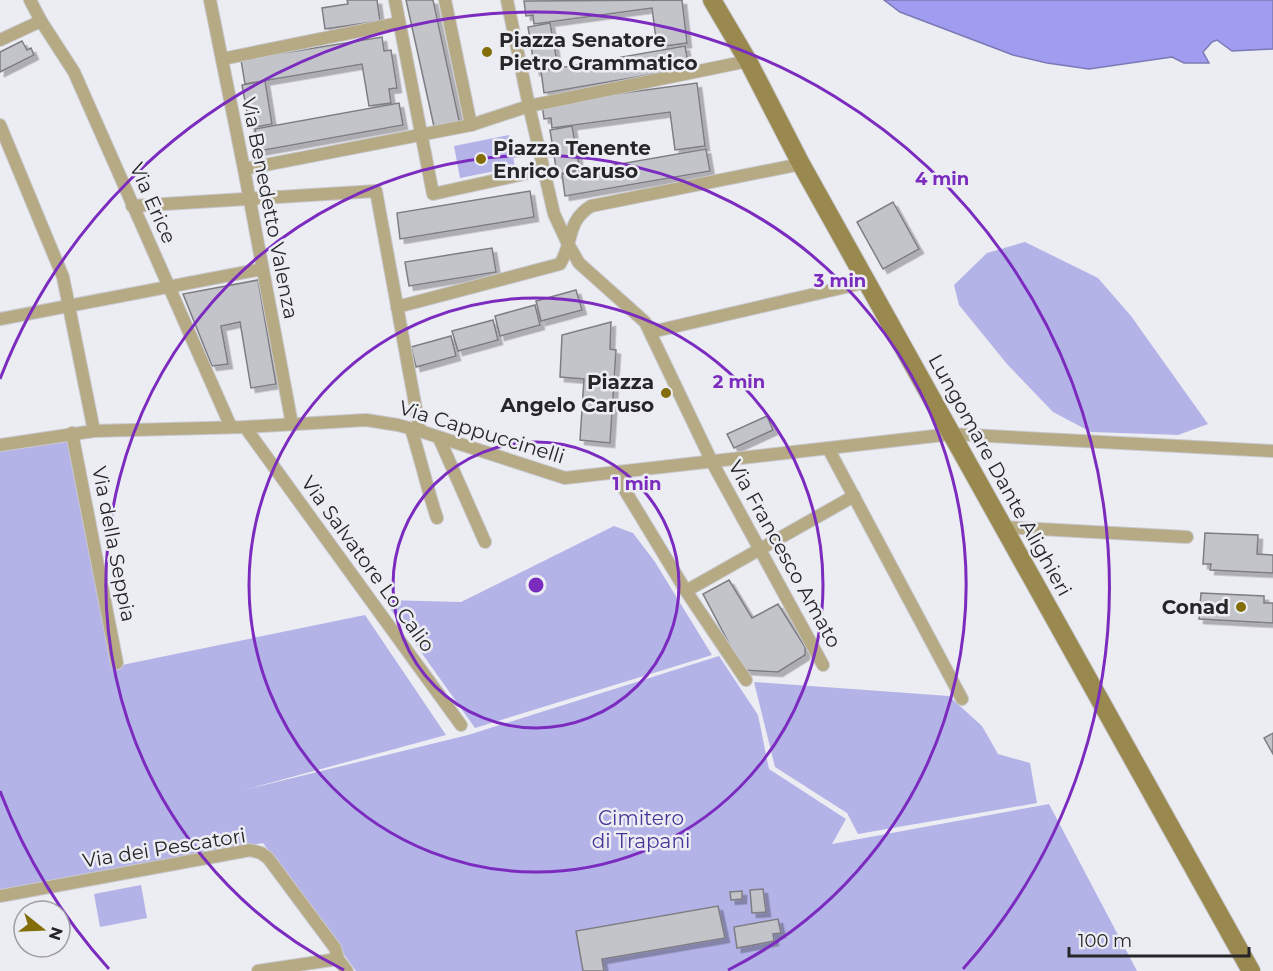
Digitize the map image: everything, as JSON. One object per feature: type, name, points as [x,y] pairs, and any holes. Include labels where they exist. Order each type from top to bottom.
[{"type":"main road","name":"Lungomare Dante Alighieri","points":[[712,0],[748,61],[801,164],[1251,971]]},
{"type":"street","name":"Via Erice","points":[[30,0],[74,72],[231,427]]},
{"type":"street","name":"Via Benedetto Valenza","points":[[210,0],[292,424]]},
{"type":"street","points":[[395,0],[433,194],[543,170]]},
{"type":"street","points":[[446,0],[471,125]]},
{"type":"street","points":[[507,0],[554,214],[579,263],[645,322],[651,332],[867,282]]},
{"type":"street","points":[[0,40],[41,21]]},
{"type":"street","points":[[222,59],[399,23]]},
{"type":"street","points":[[244,169],[471,125],[529,106],[748,61]]},
{"type":"street","points":[[0,125],[5,148],[63,277],[94,431]]},
{"type":"street","points":[[397,307],[560,264],[573,224],[580,213],[591,206],[801,164]]},
{"type":"street","points":[[132,206],[376,191],[397,307],[419,455],[425,484],[437,518]]},
{"type":"street","points":[[0,319],[262,269]]},
{"type":"street","name":"Via Francesco Amato","points":[[651,332],[712,462],[823,665]]},
{"type":"street","name":"Via Cappuccinelli","points":[[0,445],[94,431],[244,427],[366,420],[416,430],[565,478],[951,434],[1273,451]]},
{"type":"street","name":"Via Salvatore Lo Calio","points":[[244,427],[461,725]]},
{"type":"street","name":"Via della Seppia","points":[[72,433],[117,663]]},
{"type":"street","points":[[439,438],[485,542]]},
{"type":"street","points":[[828,448],[962,699]]},
{"type":"street","points":[[615,474],[686,591],[746,680]]},
{"type":"street","points":[[686,591],[854,496]]},
{"type":"street","points":[[1003,527],[1187,537]]},
{"type":"street","name":"Via dei Pescatori","points":[[0,896],[250,850],[268,858],[335,948],[338,959],[347,971]]},
{"type":"street","points":[[258,971],[338,959]]},
{"type":"green space","points":[[509,135],[515,167],[460,178],[454,146]]},
{"type":"green space","points":[[1025,242],[1098,278],[1131,316],[1208,424],[1178,435],[1091,432],[1053,412],[1007,364],[959,305],[954,285],[987,253]]},
{"type":"green space","name":"Cimitero di Trapani","points":[[70,438],[112,667],[365,615],[446,735],[244,790],[468,735],[719,656],[758,715],[769,769],[846,819],[832,844],[1049,804],[1137,971],[356,971],[263,843],[0,892],[0,450]]},
{"type":"green space","points":[[614,526],[633,533],[655,562],[712,655],[475,728],[384,600],[461,602]]},
{"type":"green space","points":[[754,682],[949,696],[982,726],[998,754],[1030,763],[1037,803],[858,834],[847,813],[775,767]]},
{"type":"green space","points":[[141,885],[147,918],[100,927],[94,894]]},
{"type":"shaded area","points":[[884,0],[1273,0],[1273,49],[1232,51],[1217,40],[1203,52],[1209,63],[1184,63],[1172,57],[1089,69],[1013,55],[900,12]]},
{"type":"building","points":[[347,0],[377,0],[380,21],[325,29],[322,8],[348,4]]},
{"type":"building","points":[[406,0],[433,0],[460,125],[435,131]]},
{"type":"building","points":[[682,0],[687,43],[657,47],[652,8],[534,24],[533,15],[526,16],[524,1]]},
{"type":"building","points":[[550,23],[558,67],[535,71],[528,27]]},
{"type":"building","points":[[382,37],[384,51],[391,50],[397,88],[389,89],[391,103],[369,106],[362,64],[245,84],[241,60]]},
{"type":"building","points":[[22,41],[27,50],[31,48],[34,55],[0,72],[0,52]]},
{"type":"building","points":[[685,46],[689,68],[544,93],[541,71]]},
{"type":"building","points":[[265,81],[272,124],[250,128],[242,85]]},
{"type":"building","points":[[697,83],[705,146],[675,150],[670,112],[552,128],[551,118],[544,119],[542,104]]},
{"type":"building","points":[[399,103],[403,125],[259,151],[255,129]]},
{"type":"building","points":[[572,126],[580,170],[557,174],[550,130]]},
{"type":"building","points":[[706,149],[710,171],[565,196],[562,174]]},
{"type":"building","points":[[530,191],[534,217],[400,239],[397,213]]},
{"type":"building","points":[[893,202],[919,249],[883,269],[857,222]]},
{"type":"building","points":[[492,248],[496,272],[409,286],[405,262]]},
{"type":"building","points":[[258,280],[276,384],[251,388],[240,322],[221,326],[228,364],[212,366],[183,294]]},
{"type":"building","points":[[576,290],[582,310],[541,321],[536,301]]},
{"type":"building","points":[[535,305],[540,325],[500,336],[495,316]]},
{"type":"building","points":[[493,320],[498,340],[458,351],[452,331]]},
{"type":"building","points":[[611,322],[610,349],[616,350],[610,443],[580,440],[584,379],[560,377],[562,335]]},
{"type":"building","points":[[451,336],[456,356],[416,367],[411,347]]},
{"type":"building","points":[[767,416],[773,430],[734,448],[727,434]]},
{"type":"building","points":[[1205,533],[1258,535],[1257,554],[1273,555],[1273,573],[1210,570],[1211,564],[1203,564]]},
{"type":"building","points":[[729,580],[752,618],[778,604],[805,647],[805,655],[778,672],[743,670],[703,594]]},
{"type":"building","points":[[1201,593],[1264,596],[1264,603],[1273,603],[1273,623],[1199,619]]},
{"type":"building","points":[[1273,733],[1273,754],[1264,738]]},
{"type":"building","points":[[763,889],[766,912],[752,913],[750,890]]},
{"type":"building","points":[[742,891],[742,899],[731,900],[730,892]]},
{"type":"building","points":[[718,906],[725,938],[602,959],[604,971],[583,971],[576,931]]},
{"type":"building","points":[[778,919],[781,933],[773,934],[774,941],[737,948],[734,927]]},
{"type":"place","name":"Piazza Senatore Pietro Grammatico","points":[[487,52]]},
{"type":"place","name":"Piazza Tenente Enrico Caruso","points":[[481,159]]},
{"type":"place","name":"Piazza Angelo Caruso","points":[[666,393]]},
{"type":"place","name":"Conad","points":[[1241,607]]}]
